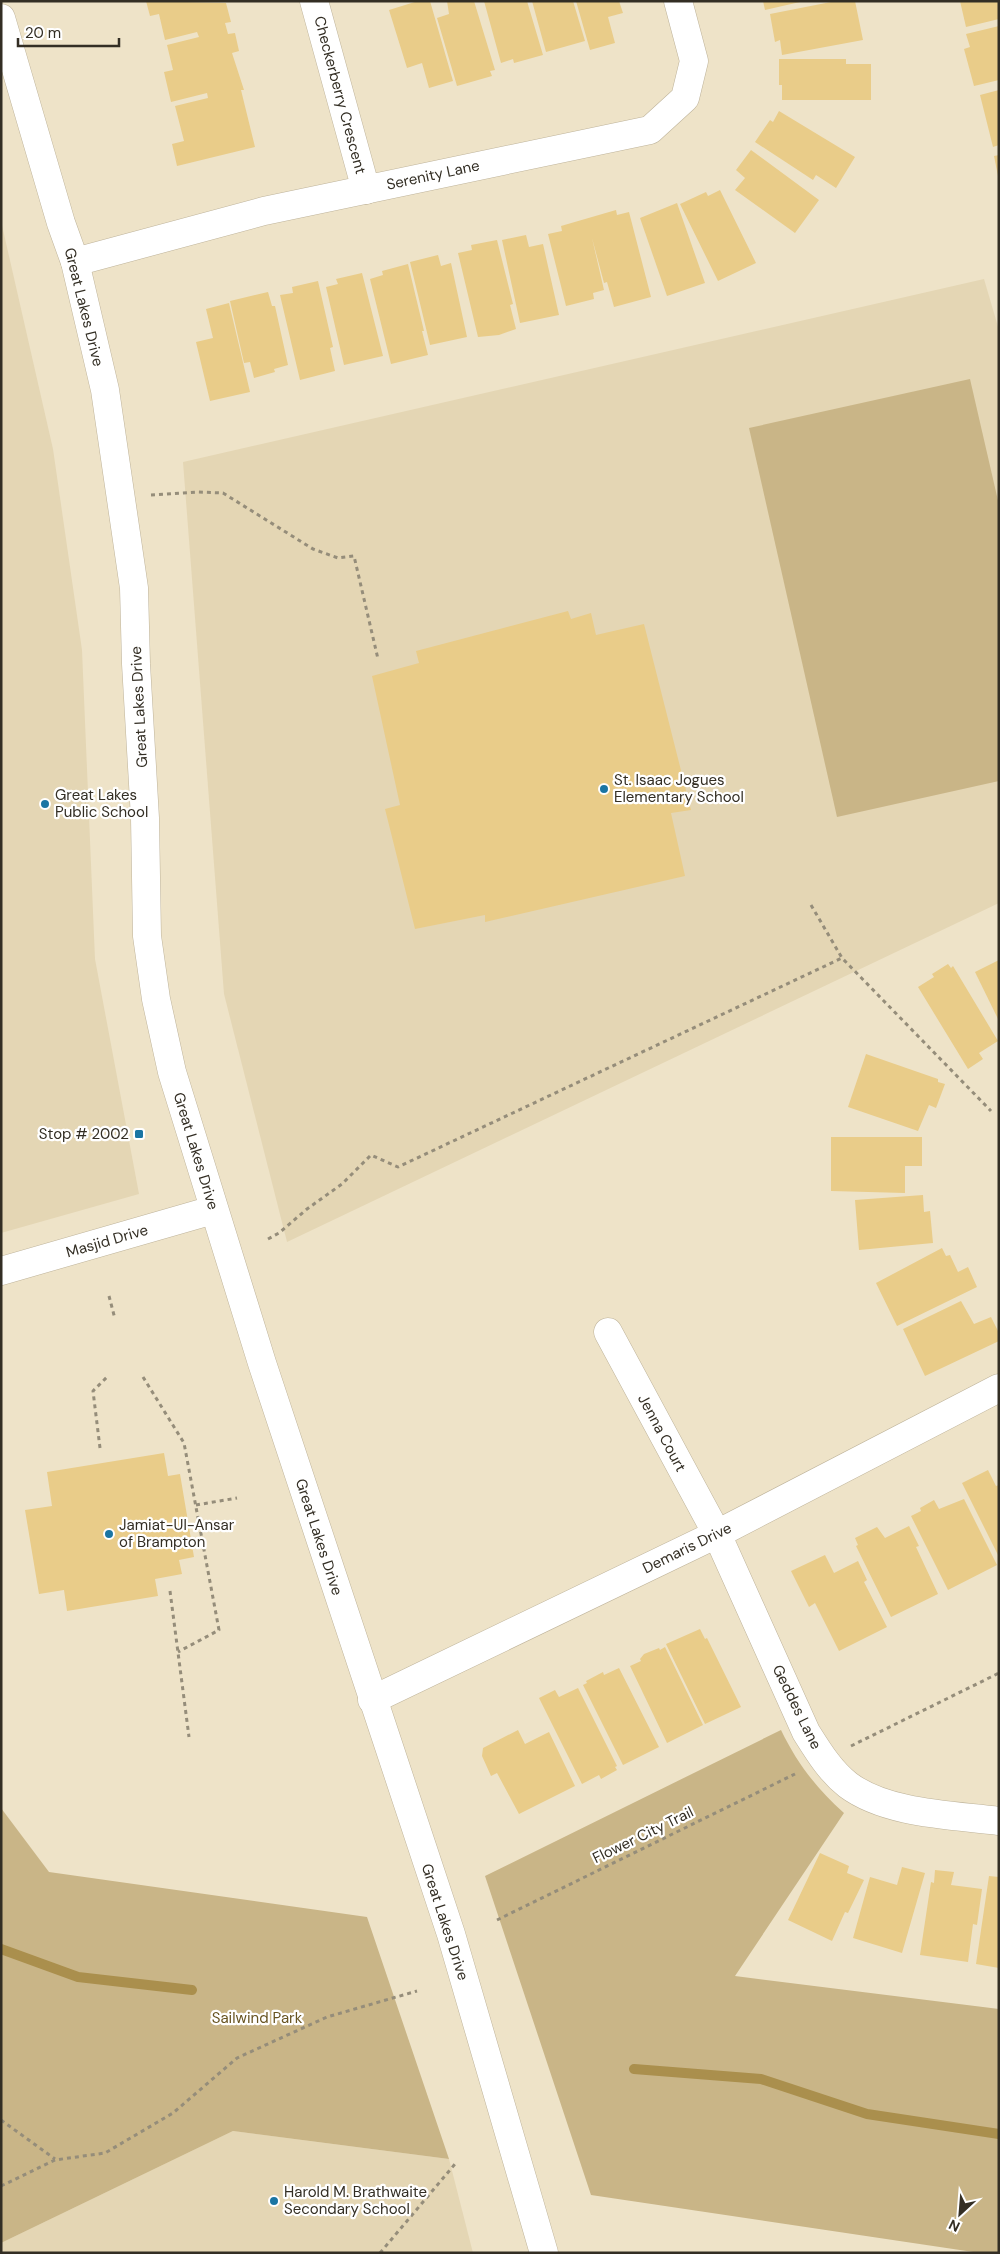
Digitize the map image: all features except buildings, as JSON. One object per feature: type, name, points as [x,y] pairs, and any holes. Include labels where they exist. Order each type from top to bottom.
[{"type":"street","name":"Checkerberry Crescent","points":[[314,1],[366,190]]},
{"type":"street","name":"Serenity Lane","points":[[75,262],[264,211],[650,130],[685,98],[694,61],[678,1]]},
{"type":"street","name":"Great Lakes Drive","points":[[1,18],[61,223],[75,262],[105,390],[134,588],[136,664],[145,818],[148,936],[156,999],[172,1072],[213,1210],[372,1700],[451,1934],[544,2253]]},
{"type":"street","name":"Masjid Drive","points":[[1,1271],[213,1210]]},
{"type":"street","name":"Jenna Court","points":[[608,1332],[717,1534]]},
{"type":"street","name":"Demaris Drive","points":[[372,1700],[717,1534],[999,1388]]},
{"type":"street","name":"Geddes Lane","points":[[717,1534],[806,1732],[824,1760],[849,1785],[888,1806],[999,1821]]},
{"type":"path","points":[[121,497],[198,492],[223,493],[313,549],[338,558],[354,556],[378,659]]},
{"type":"path","points":[[811,905],[842,958],[991,1111]]},
{"type":"path","points":[[268,1239],[279,1233],[307,1209],[342,1184],[371,1155],[398,1167],[842,958]]},
{"type":"path","points":[[109,1296],[115,1319]]},
{"type":"path","points":[[100,1448],[93,1391],[108,1376]]},
{"type":"path","points":[[143,1377],[184,1442],[218,1630],[178,1652]]},
{"type":"path","points":[[196,1505],[237,1498]]},
{"type":"path","points":[[170,1591],[189,1737]]},
{"type":"path","points":[[847,1748],[999,1673]]},
{"type":"path","name":"Flower City Trail","points":[[497,1920],[800,1772]]},
{"type":"path","points":[[1,2186],[55,2160],[105,2153],[173,2113],[237,2058],[327,2017],[417,1991]]},
{"type":"path","points":[[1,2120],[55,2160]]},
{"type":"path","points":[[380,2253],[455,2164]]},
{"type":"shaded area","name":"Great Lakes Public School","points":[[1,221],[53,449],[82,650],[95,959],[139,1194],[1,1233]]},
{"type":"shaded area","name":"St. Isaac Jogues Elementary School","points":[[984,279],[999,330],[999,903],[287,1242],[224,994],[183,462]]},
{"type":"shaded area","name":"Harold M. Brathwaite Secondary School","points":[[233,2131],[449,2159],[473,2253],[1,2253],[1,2243]]},
{"type":"green space","points":[[970,379],[999,505],[999,781],[837,817],[749,428]]},
{"type":"green space","points":[[781,1730],[808,1775],[844,1813],[735,1976],[999,2009],[999,2253],[980,2253],[591,2195],[485,1876]]},
{"type":"green space","name":"Sailwind Park","points":[[1,1808],[49,1872],[367,1917],[449,2159],[233,2131],[1,2243]]},
{"type":"waterway","points":[[1,1949],[78,1977],[192,1990]]},
{"type":"waterway","points":[[634,2069],[761,2079],[867,2114],[999,2134]]},
{"type":"place","name":"St. Isaac Jogues Elementary School","points":[[604,789]]},
{"type":"place","name":"Great Lakes Public School","points":[[45,804]]},
{"type":"place","name":"Stop # 2002","points":[[139,1134]]},
{"type":"place","name":"Jamiat-Ul-Ansar of Brampton","points":[[109,1534]]},
{"type":"place","name":"Harold M. Brathwaite Secondary School","points":[[274,2201]]}]
